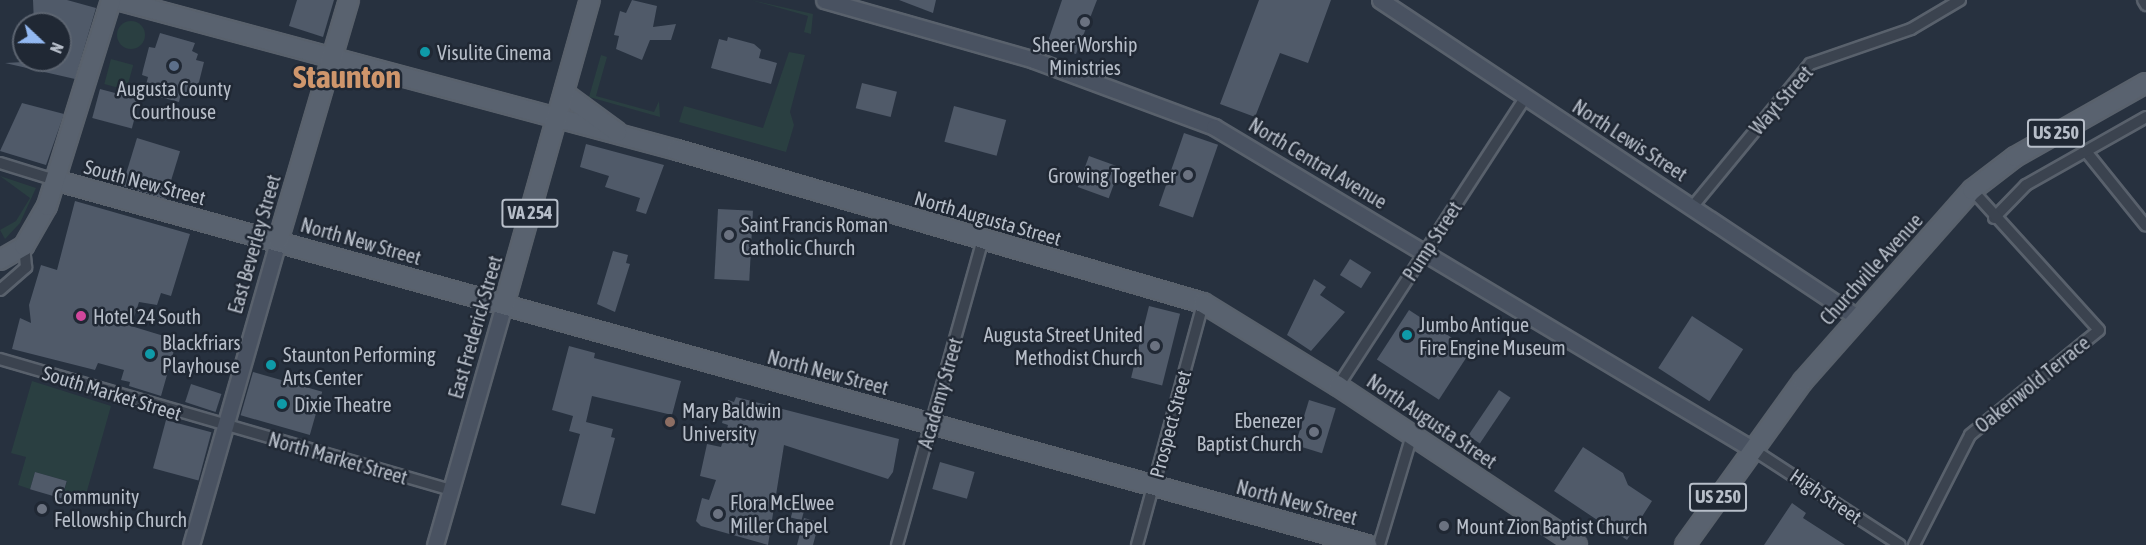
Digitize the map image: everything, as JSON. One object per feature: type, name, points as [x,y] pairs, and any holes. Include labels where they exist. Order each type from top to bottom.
[{"type":"main road","points":[[0,260],[24,246],[58,181],[111,0]]},
{"type":"main road","name":"North Augusta Street","points":[[117,0],[557,122],[621,135],[1203,303],[1338,386],[1577,545]]},
{"type":"main road","name":"East Beverley Street","points":[[278,241],[349,0]]},
{"type":"main road","name":"VA 254","points":[[557,122],[590,0]]},
{"type":"main road","name":"Churchville Avenue","points":[[1685,545],[1752,449],[1857,317],[1972,190],[2015,157],[2146,83]]},
{"type":"main road","points":[[564,93],[621,135]]},
{"type":"main road","name":"East Frederick Street","points":[[504,305],[557,122]]},
{"type":"main road","name":"South New Street","points":[[58,181],[278,241]]},
{"type":"main road","name":"North New Street","points":[[278,241],[1368,545]]},
{"type":"street","name":"North Lewis Street","points":[[1380,0],[1857,317]]},
{"type":"street","name":"Wayt Street","points":[[1693,206],[1810,64],[1911,29],[1960,0]]},
{"type":"street","points":[[2143,0],[2146,5]]},
{"type":"street","name":"North Central Avenue","points":[[828,1],[1034,60],[1203,122],[1248,144],[1752,449]]},
{"type":"street","name":"Pump Street","points":[[1338,386],[1526,97]]},
{"type":"street","points":[[1994,218],[2026,185],[2088,153],[2146,117]]},
{"type":"street","points":[[2088,153],[2146,226]]},
{"type":"street","name":"South New Street","points":[[0,163],[58,181]]},
{"type":"street","name":"Oakenwold Terrace","points":[[1914,545],[1970,435],[2099,330],[1994,218],[1972,190]]},
{"type":"street","name":"Academy Street","points":[[897,545],[983,240]]},
{"type":"street","name":"East Beverley Street","points":[[191,545],[278,241]]},
{"type":"street","points":[[0,290],[26,267],[24,246]]},
{"type":"street","name":"Prospect Street","points":[[1137,545],[1203,303]]},
{"type":"street","name":"East Frederick Street","points":[[435,545],[504,305]]},
{"type":"street","name":"South Market Street","points":[[0,359],[225,426]]},
{"type":"street","name":"North Market Street","points":[[225,426],[452,490]]},
{"type":"street","points":[[1379,545],[1412,435]]},
{"type":"street","name":"High Street","points":[[1752,449],[1900,545]]},
{"type":"green space","points":[[751,0],[813,14],[811,34],[804,32],[808,16]]},
{"type":"green space","points":[[131,21],[141,25],[145,35],[141,45],[131,49],[121,45],[117,35],[121,25]]},
{"type":"green space","points":[[789,52],[805,55],[790,112],[794,125],[786,152],[679,122],[684,106],[763,128]]},
{"type":"green space","points":[[601,55],[607,57],[596,96],[654,112],[659,101],[660,117],[589,97]]},
{"type":"green space","points":[[111,59],[133,65],[126,90],[104,84]]},
{"type":"green space","points":[[0,176],[36,188],[20,223],[5,239],[0,230],[16,221],[30,198]]},
{"type":"green space","points":[[32,381],[111,406],[83,505],[62,499],[67,481],[35,472],[30,489],[18,485],[26,457],[11,453]]},
{"type":"building","points":[[33,0],[67,0],[96,8],[75,79],[44,72],[72,72],[72,12],[34,12]]},
{"type":"building","points":[[297,0],[334,0],[323,37],[289,26]]},
{"type":"building","points":[[632,0],[657,6],[653,27],[676,24],[671,40],[650,40],[642,60],[616,49],[619,36],[614,35],[620,11],[626,13]]},
{"type":"building","points":[[899,0],[936,0],[933,13]]},
{"type":"building","points":[[1062,0],[1097,0],[1076,54],[1047,44]]},
{"type":"building","points":[[1259,0],[1331,0],[1308,63],[1280,53],[1255,117],[1220,104]]},
{"type":"building","name":"Augusta County Courthouse","points":[[160,33],[195,43],[192,51],[198,54],[196,60],[204,62],[197,90],[181,93],[179,102],[144,93],[148,77],[142,75],[149,47],[155,48]]},
{"type":"building","points":[[728,37],[754,44],[761,50],[759,58],[777,63],[771,84],[711,68],[719,39],[727,41]]},
{"type":"building","points":[[862,83],[897,92],[891,117],[856,108]]},
{"type":"building","points":[[100,89],[140,100],[132,129],[92,118]]},
{"type":"building","points":[[22,103],[64,114],[46,165],[0,151]]},
{"type":"building","points":[[954,106],[1006,120],[997,156],[944,142]]},
{"type":"building","name":"Growing Together","points":[[1184,133],[1218,145],[1193,218],[1159,206]]},
{"type":"building","points":[[137,138],[180,151],[165,199],[122,186]]},
{"type":"building","points":[[586,144],[664,165],[646,214],[636,211],[640,198],[605,187],[609,176],[580,167]]},
{"type":"building","points":[[1089,156],[1120,167],[1109,198],[1078,187]]},
{"type":"building","points":[[75,201],[190,234],[171,296],[161,293],[157,305],[139,302],[131,326],[177,340],[161,396],[129,386],[130,382],[121,380],[124,370],[98,363],[95,370],[12,349],[20,318],[31,323],[29,305],[41,265],[57,270]]},
{"type":"building","name":"Saint Francis Roman Catholic Church","points":[[718,209],[753,211],[749,281],[714,279]]},
{"type":"building","points":[[613,251],[628,255],[626,263],[630,264],[615,312],[597,304]]},
{"type":"building","points":[[1350,259],[1371,272],[1361,288],[1340,275]]},
{"type":"building","points":[[1314,279],[1326,287],[1320,295],[1345,312],[1311,351],[1287,335]]},
{"type":"building","name":"Augusta Street United Methodist Church","points":[[1149,306],[1180,314],[1162,386],[1131,378]]},
{"type":"building","points":[[1409,310],[1471,350],[1439,400],[1377,359]]},
{"type":"building","points":[[1692,316],[1743,349],[1709,401],[1658,368]]},
{"type":"building","points":[[569,346],[595,353],[594,358],[681,381],[672,415],[592,396],[586,422],[613,429],[611,437],[615,438],[595,514],[561,505],[580,434],[569,431],[573,416],[552,410]]},
{"type":"building","name":"Dixie Theatre","points":[[253,372],[322,392],[310,435],[241,415]]},
{"type":"building","points":[[191,384],[221,394],[216,412],[185,402]]},
{"type":"building","points":[[1499,390],[1511,398],[1480,443],[1468,436]]},
{"type":"building","points":[[736,397],[899,439],[893,472],[888,479],[784,445],[768,545],[701,526],[696,521],[702,498],[709,500],[716,480],[700,476],[707,444],[721,447],[728,425],[722,423],[728,400],[734,402]]},
{"type":"building","name":"Ebenezer Baptist Church","points":[[1309,400],[1336,408],[1322,453],[1295,445]]},
{"type":"building","points":[[166,420],[211,432],[198,480],[153,468]]},
{"type":"building","points":[[1583,447],[1623,473],[1628,485],[1652,501],[1627,540],[1554,491]]},
{"type":"building","points":[[940,462],[975,472],[967,499],[932,489]]},
{"type":"building","points":[[35,472],[67,481],[62,498],[30,489]]},
{"type":"building","points":[[795,502],[806,505],[801,520],[791,517]]},
{"type":"building","points":[[1792,503],[1806,513],[1803,518],[1845,545],[1764,545]]},
{"type":"building","points":[[804,518],[819,522],[813,545],[797,545]]},
{"type":"place","name":"Sheer Worship Ministries","points":[[1085,22]]},
{"type":"place","name":"Visulite Cinema","points":[[425,52]]},
{"type":"place","name":"Augusta County Courthouse","points":[[174,66]]},
{"type":"place","name":"Growing Together","points":[[1188,175]]},
{"type":"place","name":"Saint Francis Roman Catholic Church","points":[[729,235]]},
{"type":"place","name":"Hotel 24 South","points":[[81,316]]},
{"type":"place","name":"Jumbo Antique Fire Engine Museum","points":[[1407,335]]},
{"type":"place","name":"Augusta Street United Methodist Church","points":[[1155,346]]},
{"type":"place","name":"Blackfriars Playhouse","points":[[150,354]]},
{"type":"place","name":"Staunton Performing Arts Center","points":[[271,365]]},
{"type":"place","name":"Dixie Theatre","points":[[282,404]]},
{"type":"place","name":"Mary Baldwin University","points":[[670,422]]},
{"type":"place","name":"Ebenezer Baptist Church","points":[[1314,432]]},
{"type":"place","name":"Community Fellowship Church","points":[[42,509]]},
{"type":"place","name":"Flora McElwee Miller Chapel","points":[[718,514]]},
{"type":"place","name":"Mount Zion Baptist Church","points":[[1444,526]]},
{"type":"district","name":"Staunton","points":[[347,77]]}]
